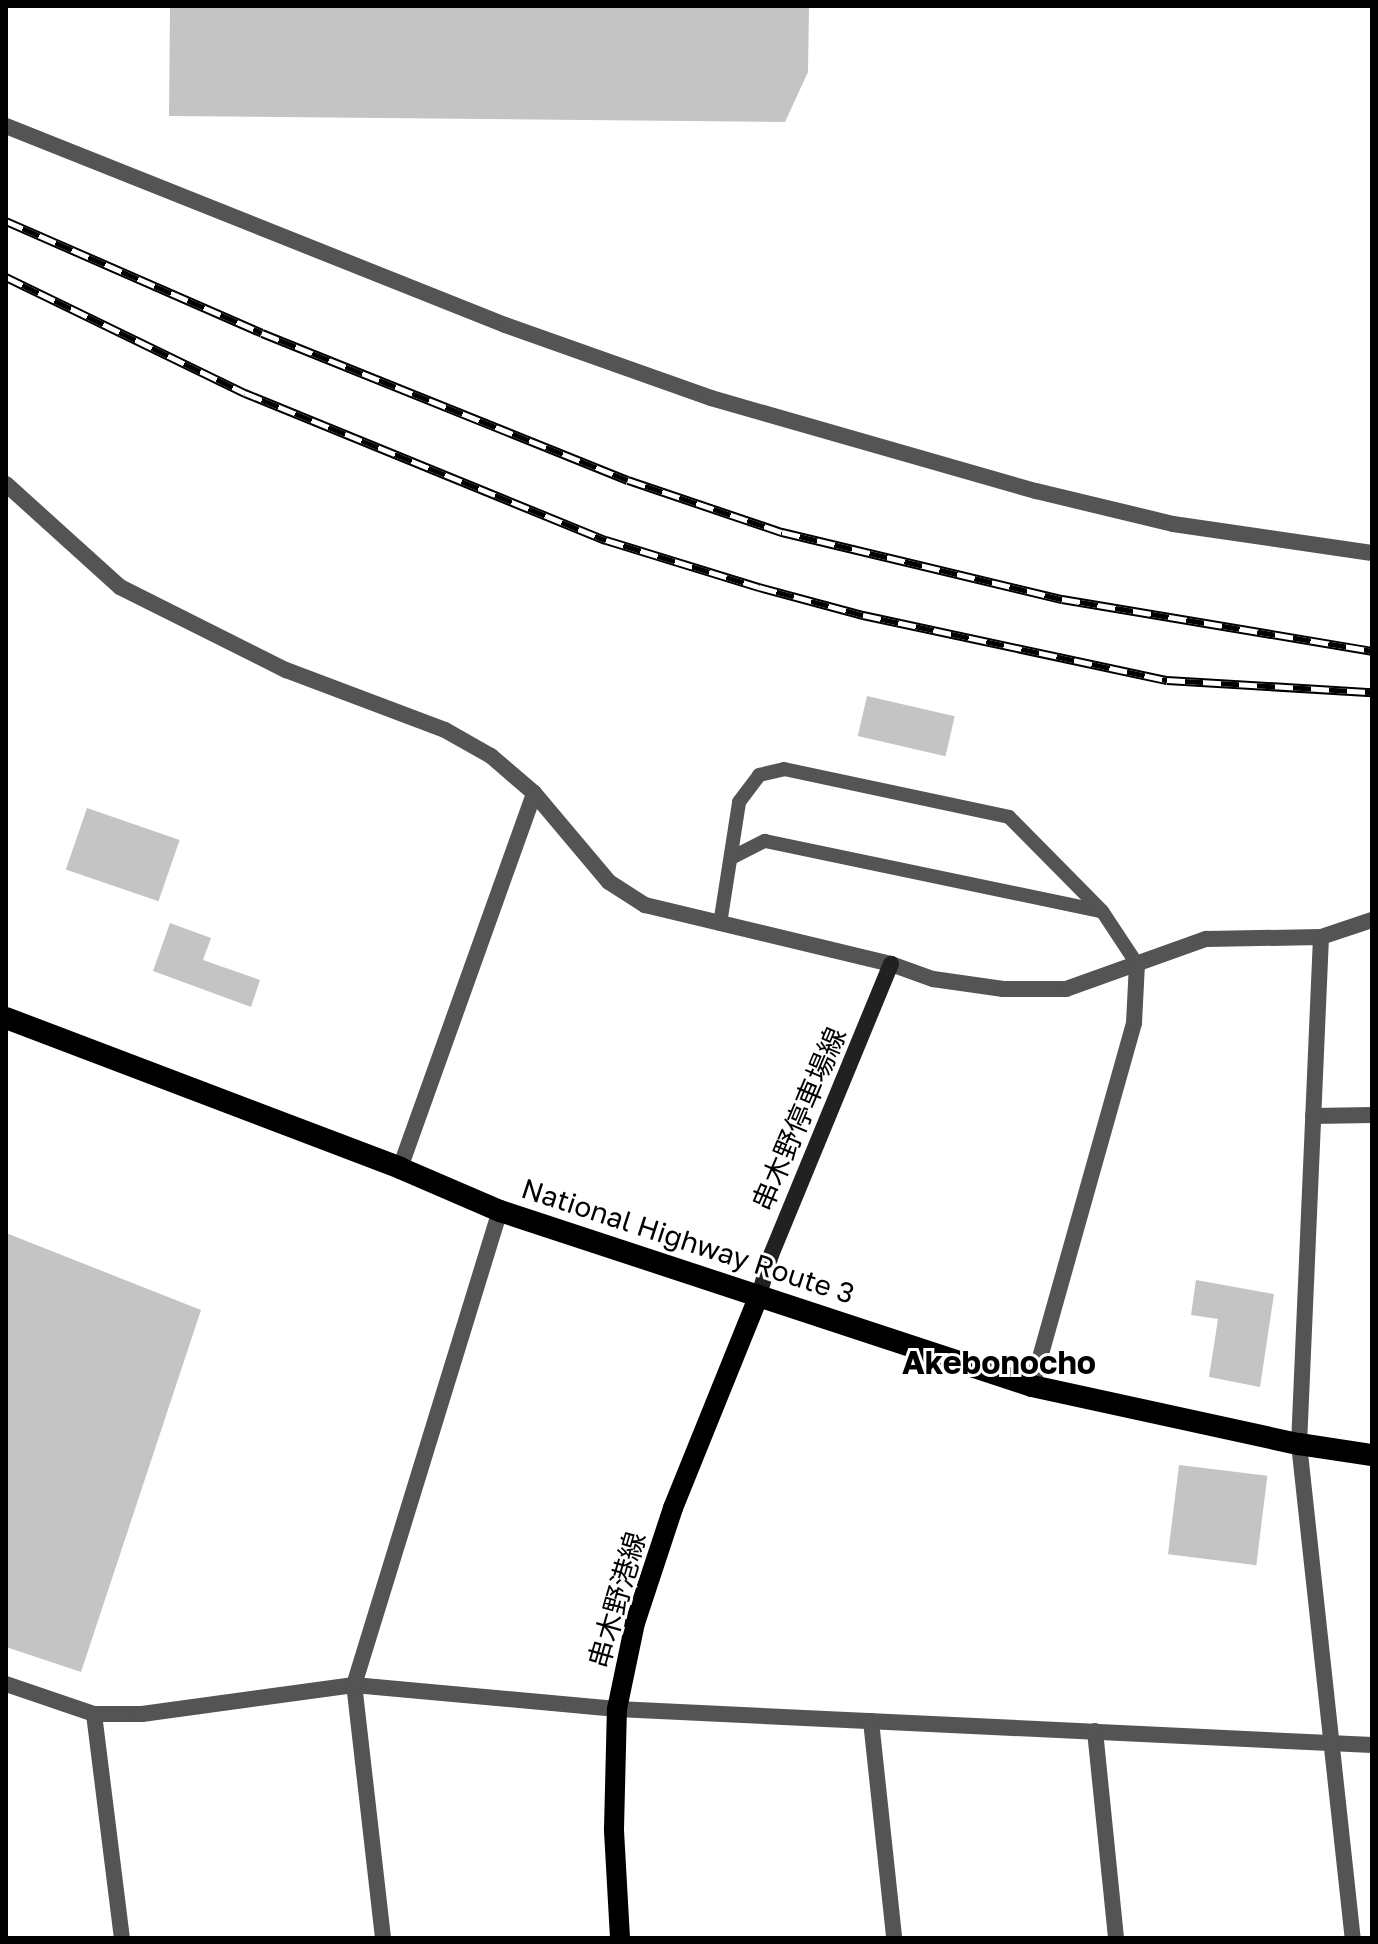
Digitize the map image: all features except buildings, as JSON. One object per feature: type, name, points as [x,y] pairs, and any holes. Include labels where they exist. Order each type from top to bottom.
[{"type":"highway","name":"National Highway Route 3","points":[[6,1018],[400,1168],[500,1211],[1032,1386],[1299,1444],[1372,1455]]},
{"type":"main road","name":"串木野停車場線","points":[[759,1295],[771,1255],[891,964]]},
{"type":"main road","name":"串木野港線","points":[[620,1938],[614,1829],[617,1709],[635,1623],[673,1508],[759,1295]]},
{"type":"street","points":[[6,126],[505,325],[711,398],[1036,491],[1173,524],[1372,553]]},
{"type":"street","points":[[6,484],[120,587],[286,670],[445,730],[491,756],[534,793],[609,882],[645,905],[891,964],[947,981],[1003,989],[1066,989],[1206,939],[1321,937],[1372,920]]},
{"type":"street","points":[[400,1168],[534,793]]},
{"type":"street","points":[[1321,937],[1299,1444],[1353,1938]]},
{"type":"street","points":[[1032,1386],[1134,1023],[1137,964]]},
{"type":"street","points":[[1313,1116],[1372,1115]]},
{"type":"street","points":[[383,1938],[354,1685],[500,1211]]},
{"type":"street","points":[[6,1684],[94,1714],[142,1714],[354,1685],[617,1709],[1372,1745]]},
{"type":"street","points":[[94,1714],[122,1938]]},
{"type":"street","points":[[871,1721],[894,1938]]},
{"type":"street","points":[[1095,1731],[1116,1938]]},
{"type":"lane","points":[[720,924],[739,802],[759,775],[784,769],[1009,817],[1102,911],[1137,964]]},
{"type":"lane","points":[[731,858],[765,841],[1102,911]]},
{"type":"railway","points":[[6,221],[262,333],[628,480],[782,532],[1062,599],[1372,651]]},
{"type":"railway","points":[[6,277],[245,393],[606,540],[759,587],[863,615],[1167,680],[1372,692]]},
{"type":"district","name":"Akebonocho","points":[[999,1362]]}]
